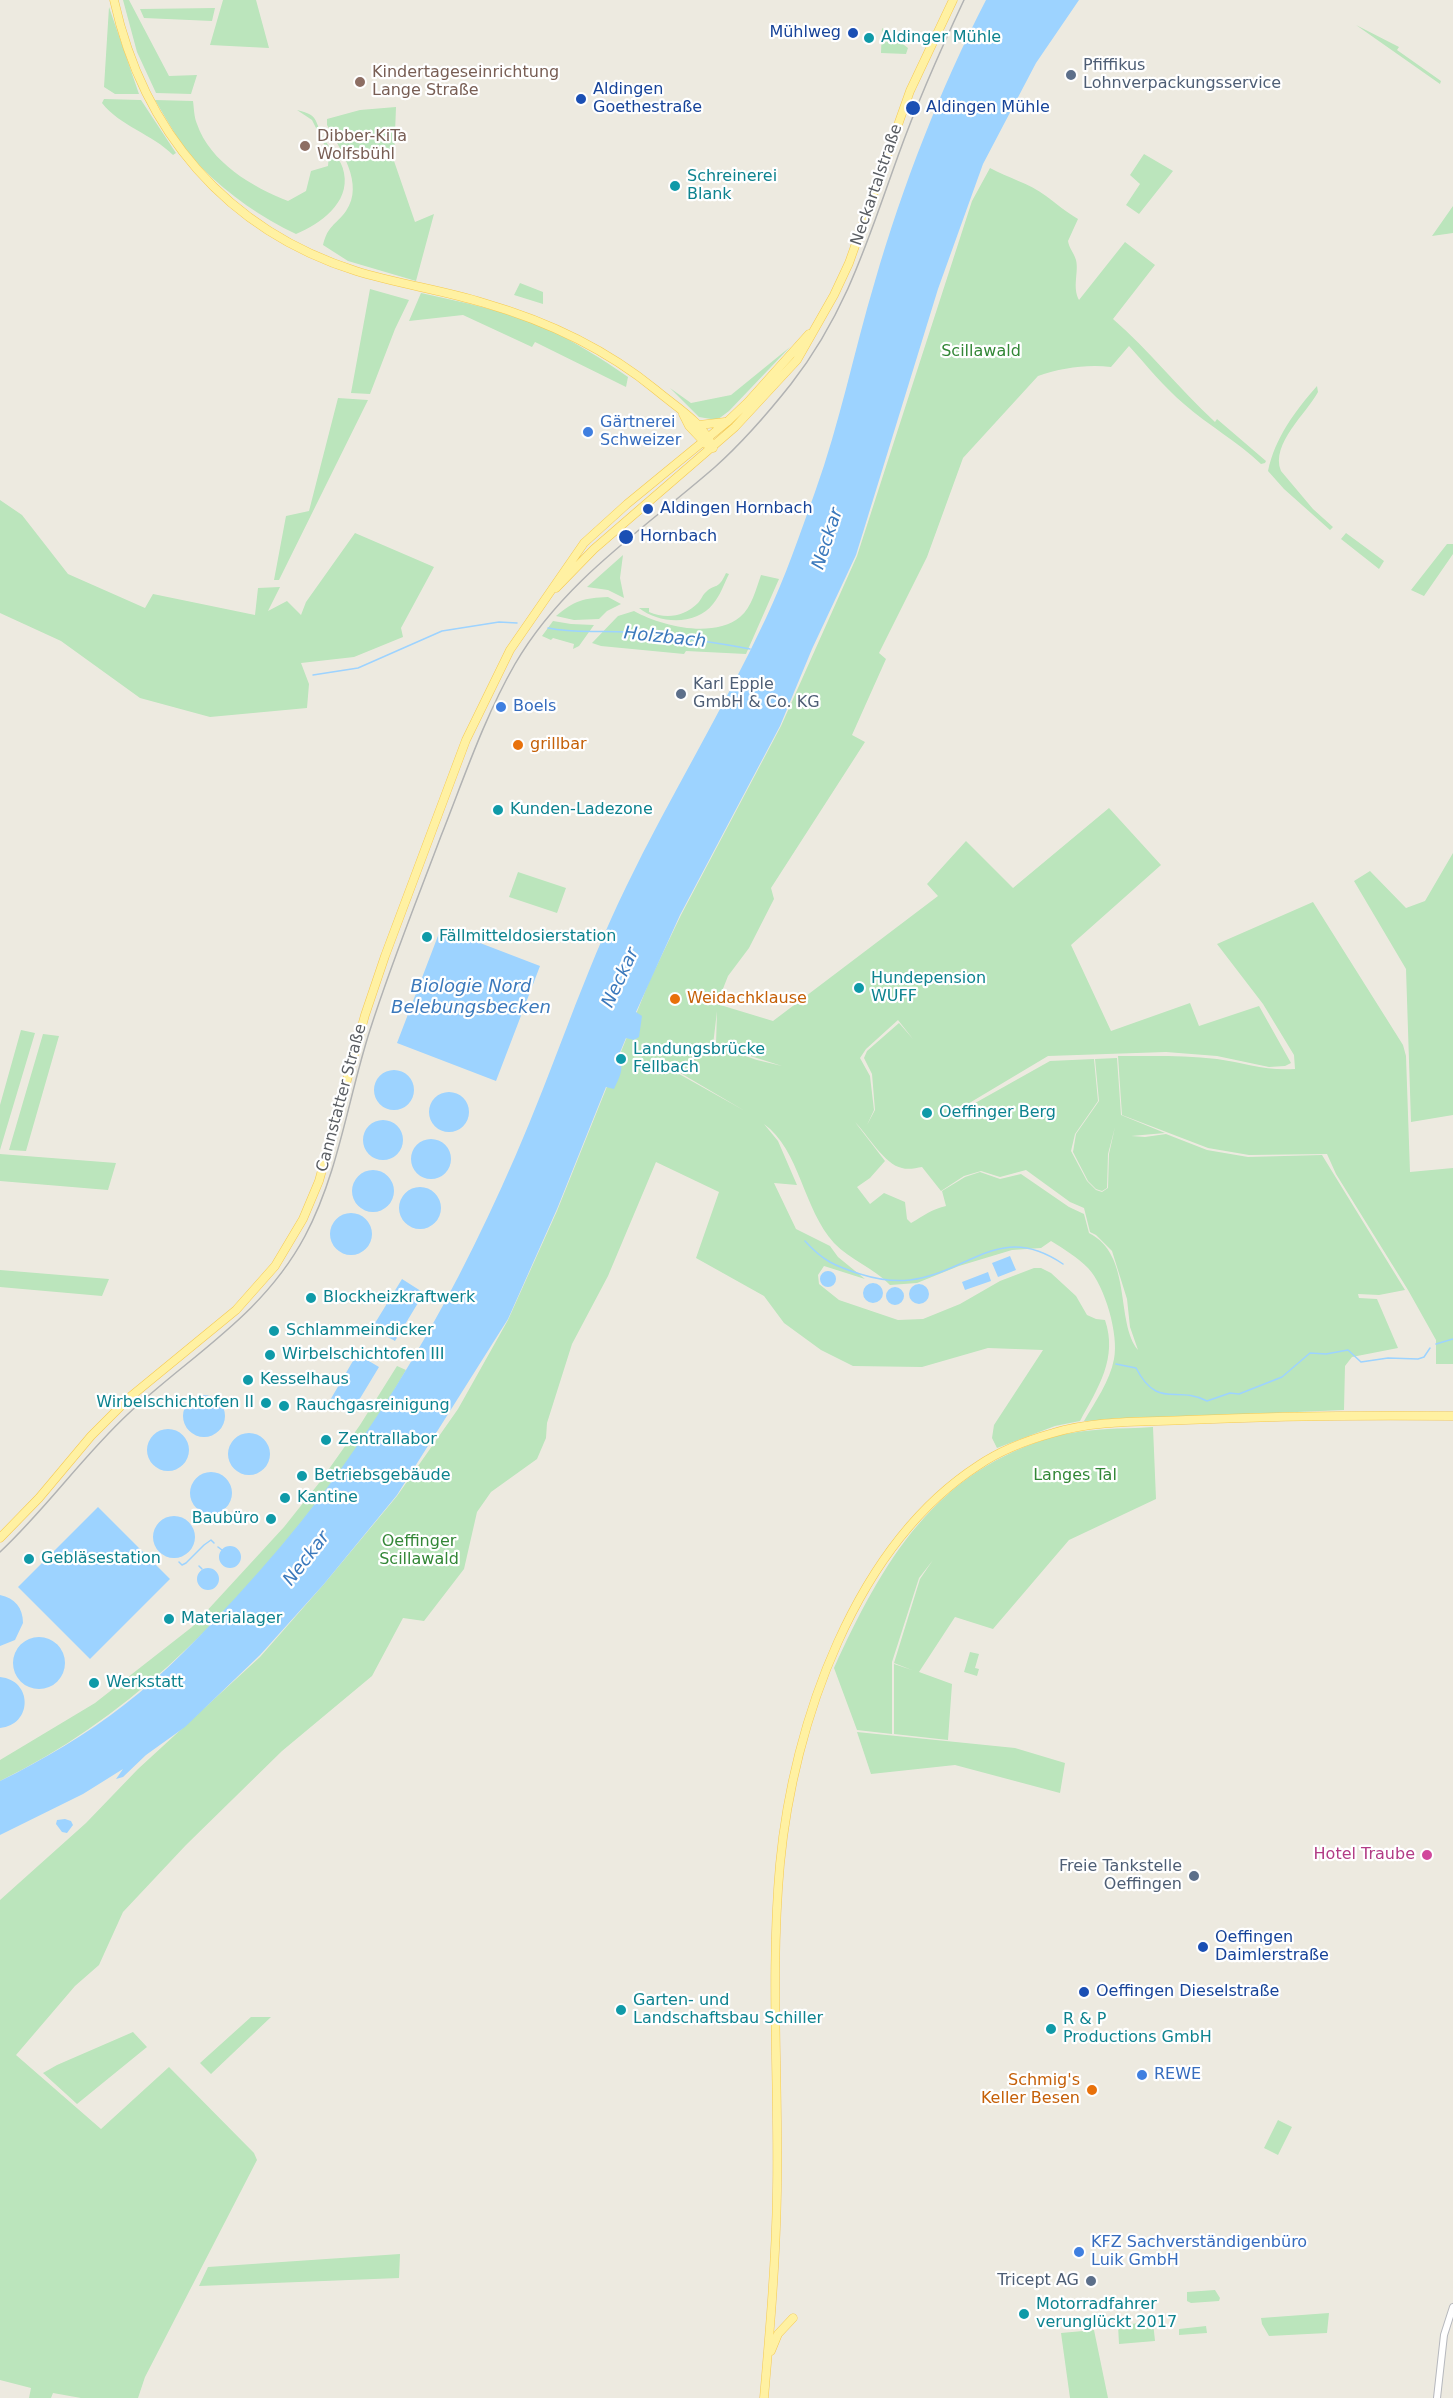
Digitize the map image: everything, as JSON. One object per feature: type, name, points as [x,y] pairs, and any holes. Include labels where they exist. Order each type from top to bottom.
[{"type":"main road","points":[[114,0],[126,46],[153,110],[172,139],[198,171],[246,213],[271,231],[315,254],[353,270],[483,302],[534,319],[576,338],[637,375],[699,425],[706,440]]},
{"type":"main road","name":"Neckartalstraße","points":[[713,448],[744,419],[797,360],[809,334],[834,295],[859,240],[910,91],[953,0]]},
{"type":"main road","name":"Neckartalstraße","points":[[706,440],[727,422],[809,334]]},
{"type":"main road","points":[[682,412],[713,448]]},
{"type":"main road","points":[[699,425],[727,422]]},
{"type":"main road","name":"Cannstatter Straße","points":[[0,1538],[91,1436],[130,1397],[236,1310],[275,1266],[290,1243],[319,1182],[365,1015],[466,740],[510,651],[574,556],[592,535],[706,440]]},
{"type":"main road","name":"Cannstatter Straße","points":[[552,590],[594,549],[713,448]]},
{"type":"main road","points":[[764,2398],[774,2289],[777,2192],[777,1902],[788,1802],[807,1725],[829,1666],[850,1619],[879,1569],[909,1526],[943,1492],[979,1465],[1015,1446],[1055,1432],[1101,1424],[1215,1419],[1453,1416]]},
{"type":"main road","points":[[767,2360],[778,2334],[793,2318]]},
{"type":"street","points":[[1437,2398],[1444,2335],[1453,2307]]},
{"type":"green space","points":[[123,0],[129,0],[169,76],[197,75],[191,94],[156,93],[137,52]]},
{"type":"green space","points":[[223,0],[256,0],[269,48],[210,45]]},
{"type":"green space","points":[[109,7],[139,94],[115,94],[104,87]]},
{"type":"green space","points":[[215,8],[212,21],[144,18],[140,9]]},
{"type":"green space","points":[[1356,25],[1399,47],[1397,50],[1441,81],[1440,84]]},
{"type":"green space","points":[[882,28],[908,48],[906,54],[881,53]]},
{"type":"green space","points":[[104,99],[141,100],[176,153],[173,155],[156,141],[118,118],[102,103]]},
{"type":"green space","points":[[155,100],[193,101],[196,121],[203,138],[222,161],[247,181],[288,201],[306,191],[311,171],[328,166],[329,154],[312,120],[297,110],[313,116],[323,137],[343,168],[345,184],[338,203],[323,218],[296,234],[271,221],[235,197],[195,161]]},
{"type":"green space","points":[[396,107],[394,161],[415,222],[434,214],[416,281],[348,261],[323,245],[330,229],[346,211],[353,190],[352,178],[344,156],[327,125],[327,119],[360,110]]},
{"type":"green space","points":[[1144,154],[1173,171],[1139,214],[1126,205],[1140,184],[1130,175]]},
{"type":"green space","points":[[990,168],[1039,191],[1078,219],[1068,241],[1076,260],[1076,290],[1079,300],[1125,242],[1155,265],[1113,319],[1215,422],[1217,419],[1266,461],[1261,464],[1184,404],[1129,346],[1111,367],[1074,367],[1038,376],[963,458],[927,557],[879,653],[886,659],[852,735],[865,742],[771,888],[774,899],[749,948],[728,976],[717,1004],[773,1021],[938,896],[927,884],[966,841],[1013,888],[1109,808],[1161,865],[1071,945],[1111,1031],[1190,1003],[1199,1026],[1259,1006],[1291,1063],[1285,1066],[1269,1067],[1217,1056],[1166,1052],[1048,1056],[966,1105],[968,1107],[1050,1061],[1094,1059],[1098,1101],[1075,1134],[1071,1151],[1087,1181],[1096,1190],[1102,1192],[1108,1188],[1109,1154],[1115,1127],[1108,1154],[1107,1188],[1102,1191],[1096,1189],[1088,1181],[1073,1152],[1076,1134],[1099,1101],[1095,1059],[1117,1058],[1121,1115],[1165,1133],[1131,1136],[1166,1134],[1207,1150],[1248,1157],[1322,1155],[1405,1290],[1379,1295],[1358,1294],[1359,1298],[1377,1299],[1398,1348],[1352,1357],[1345,1366],[1344,1410],[1084,1421],[1109,1375],[1115,1349],[1112,1324],[1105,1298],[1094,1276],[1084,1264],[1051,1241],[1041,1248],[1012,1250],[959,1266],[917,1283],[890,1285],[834,1243],[815,1214],[786,1149],[764,1124],[778,1141],[797,1185],[774,1183],[796,1229],[830,1246],[838,1257],[865,1279],[824,1266],[818,1275],[819,1284],[839,1300],[898,1320],[923,1319],[960,1304],[1000,1281],[1034,1268],[1041,1268],[1051,1273],[1076,1296],[1087,1315],[1105,1320],[1109,1347],[1108,1360],[1099,1385],[1080,1421],[1055,1426],[997,1448],[992,1438],[994,1425],[1043,1350],[988,1348],[922,1367],[853,1366],[821,1350],[784,1323],[764,1296],[696,1258],[719,1192],[656,1162],[608,1276],[572,1344],[547,1423],[546,1438],[537,1459],[491,1492],[477,1512],[464,1569],[424,1621],[403,1618],[372,1676],[282,1751],[186,1845],[123,1912],[99,1965],[75,1986],[16,2055],[101,2129],[169,2067],[254,2153],[257,2160],[145,2377],[138,2398],[81,2398],[53,2393],[51,2398],[29,2398],[31,2388],[0,2380],[0,1900],[86,1823],[138,1769],[260,1657],[397,1496],[458,1409],[508,1320],[557,1211],[649,982],[681,915],[781,726],[857,556],[972,201]],"holes":[[[717,1011],[716,1045],[782,1066],[713,1045]],[[898,1020],[913,1039],[899,1023],[867,1051],[864,1058],[872,1074],[875,1110],[867,1125],[874,1110],[870,1076],[860,1058],[866,1049]],[[665,1064],[745,1111],[672,1070],[650,1066]],[[855,1122],[889,1161],[904,1169],[922,1167],[941,1191],[964,1176],[981,1171],[1000,1177],[1026,1170],[1070,1202],[1084,1208],[1090,1232],[1096,1235],[1112,1251],[1127,1299],[1130,1327],[1138,1350],[1131,1338],[1127,1323],[1118,1272],[1103,1243],[1089,1233],[1084,1214],[1069,1207],[1021,1174],[1000,1179],[980,1172],[965,1177],[942,1191],[946,1206],[911,1223],[907,1219],[905,1202],[884,1193],[870,1204],[857,1187],[870,1178],[885,1161]]]},
{"type":"green space","points":[[1453,206],[1453,233],[1432,236]]},
{"type":"green space","points":[[520,283],[543,292],[543,304],[514,295]]},
{"type":"green space","points":[[370,289],[409,300],[395,329],[370,394],[351,393]]},
{"type":"green space","points":[[421,293],[499,312],[545,328],[588,351],[628,377],[626,387],[535,342],[532,347],[463,315],[409,321]]},
{"type":"green space","points":[[790,347],[729,411],[717,420],[699,417],[670,388],[691,403],[731,395]]},
{"type":"green space","points":[[1317,386],[1318,392],[1285,440],[1279,461],[1281,471],[1313,509],[1333,527],[1330,530],[1284,489],[1268,471],[1281,436],[1301,405]]},
{"type":"green space","points":[[338,398],[368,400],[279,580],[274,580],[286,516],[309,511]]},
{"type":"green space","points":[[0,500],[22,515],[68,574],[145,608],[153,594],[255,615],[258,588],[280,587],[268,611],[287,601],[301,615],[306,602],[355,533],[434,567],[401,628],[403,637],[354,657],[301,663],[309,684],[307,708],[210,717],[140,698],[61,641],[0,613]]},
{"type":"green space","points":[[1346,533],[1384,561],[1379,569],[1341,539]]},
{"type":"green space","points":[[1447,544],[1453,544],[1453,554],[1424,596],[1411,590]]},
{"type":"green space","points":[[623,555],[620,578],[624,598],[608,590],[587,587]]},
{"type":"green space","points":[[726,573],[729,574],[720,594],[706,611],[697,616],[667,620],[639,608],[649,608],[649,612],[662,616],[681,614],[693,608],[709,589],[719,585]]},
{"type":"green space","points":[[761,575],[779,579],[746,654],[686,651],[684,654],[601,646],[592,643],[618,616],[634,611],[658,621],[687,628],[702,629],[729,624],[748,608]]},
{"type":"green space","points":[[608,597],[621,604],[607,611],[599,619],[574,620],[556,616],[580,601]]},
{"type":"green space","points":[[553,621],[594,625],[579,646],[573,649],[574,644],[542,636]]},
{"type":"green space","points":[[1453,853],[1453,1115],[1411,1122],[1406,969],[1354,881],[1370,871],[1406,908],[1425,901]]},
{"type":"green space","points":[[518,872],[566,888],[557,913],[509,897]]},
{"type":"green space","points":[[1313,902],[1403,1045],[1406,1056],[1410,1172],[1453,1168],[1453,1364],[1436,1364],[1436,1340],[1408,1290],[1336,1174],[1327,1154],[1249,1155],[1208,1148],[1122,1115],[1118,1056],[1205,1058],[1265,1068],[1295,1069],[1294,1055],[1263,1004],[1217,944]]},
{"type":"green space","points":[[21,1030],[35,1033],[0,1150],[0,1105]]},
{"type":"green space","points":[[43,1034],[59,1036],[26,1151],[9,1150]]},
{"type":"green space","points":[[0,1154],[116,1163],[108,1190],[0,1181]]},
{"type":"green space","points":[[0,1270],[109,1279],[102,1296],[0,1287]]},
{"type":"green space","points":[[397,1366],[406,1370],[348,1463],[274,1556],[205,1631],[129,1699],[88,1729],[45,1757],[0,1781],[0,1760],[95,1703],[192,1627],[284,1527],[319,1483],[360,1425]]},
{"type":"green space","name":"Langes Tal","points":[[1153,1427],[1156,1499],[1069,1540],[993,1629],[955,1617],[919,1672],[952,1684],[948,1740],[894,1734],[894,1664],[912,1670],[894,1663],[920,1579],[933,1560],[919,1578],[892,1662],[892,1734],[857,1730],[834,1668],[872,1591],[894,1557],[918,1525],[946,1496],[978,1472],[1014,1451],[1057,1436],[1093,1430]]},
{"type":"green space","points":[[970,1652],[979,1654],[975,1668],[979,1669],[977,1676],[964,1672]]},
{"type":"green space","points":[[857,1732],[1015,1748],[1065,1763],[1060,1793],[955,1765],[871,1774]]},
{"type":"green space","points":[[251,2017],[271,2017],[211,2074],[200,2063]]},
{"type":"green space","points":[[133,2032],[147,2047],[77,2104],[43,2073],[57,2065]]},
{"type":"green space","points":[[1278,2120],[1292,2127],[1278,2155],[1264,2148]]},
{"type":"green space","points":[[400,2254],[399,2278],[199,2286],[208,2267]]},
{"type":"green space","points":[[1215,2290],[1220,2298],[1219,2301],[1191,2303],[1187,2301],[1187,2292]]},
{"type":"green space","points":[[1329,2313],[1327,2333],[1269,2336],[1261,2318]]},
{"type":"green space","points":[[1153,2322],[1155,2341],[1119,2344],[1118,2325]]},
{"type":"green space","points":[[1206,2326],[1207,2333],[1179,2335],[1179,2329]]},
{"type":"green space","points":[[1094,2330],[1108,2398],[1070,2398],[1061,2333]]},
{"type":"water","name":"Neckar","points":[[986,0],[1079,0],[1036,63],[983,164],[938,289],[856,555],[812,649],[780,726],[680,915],[636,1012],[642,1016],[639,1037],[634,1040],[626,1038],[616,1062],[621,1065],[618,1080],[614,1089],[606,1087],[557,1209],[508,1319],[397,1495],[324,1584],[260,1655],[185,1727],[146,1755],[123,1777],[116,1779],[123,1769],[83,1794],[0,1835],[0,1781],[95,1726],[139,1693],[197,1639],[281,1547],[321,1496],[359,1443],[428,1333],[488,1217],[515,1157],[610,920],[749,652],[780,587],[824,466],[867,307],[898,209],[938,103]]},
{"type":"water","name":"Biologie Nord Belebungsbecken","points":[[441,928],[540,966],[496,1081],[397,1043]]},
{"type":"water","points":[[394,1070],[408,1076],[414,1090],[408,1104],[394,1110],[380,1104],[374,1090],[380,1076]]},
{"type":"water","points":[[449,1092],[463,1098],[469,1112],[463,1126],[449,1132],[435,1126],[429,1112],[435,1098]]},
{"type":"water","points":[[383,1120],[397,1126],[403,1140],[397,1154],[383,1160],[369,1154],[363,1140],[369,1126]]},
{"type":"water","points":[[431,1139],[439,1140],[445,1145],[450,1151],[450,1167],[445,1173],[439,1178],[431,1179],[423,1178],[417,1173],[412,1167],[411,1159],[412,1151],[417,1145],[423,1140]]},
{"type":"water","points":[[373,1170],[388,1176],[394,1191],[388,1206],[373,1212],[358,1206],[352,1191],[358,1176]]},
{"type":"water","points":[[420,1187],[435,1193],[441,1208],[435,1223],[420,1229],[405,1223],[399,1208],[405,1193]]},
{"type":"water","points":[[351,1213],[365,1220],[372,1234],[365,1248],[351,1255],[337,1248],[330,1234],[337,1220]]},
{"type":"water","points":[[1010,1256],[1016,1270],[998,1277],[992,1263]]},
{"type":"water","points":[[825,1271],[831,1271],[836,1279],[834,1285],[825,1287],[820,1282],[820,1276]]},
{"type":"water","points":[[988,1272],[991,1281],[965,1290],[962,1282]]},
{"type":"water","points":[[402,1279],[424,1293],[395,1341],[372,1328]]},
{"type":"water","points":[[873,1283],[880,1286],[883,1293],[880,1300],[873,1303],[866,1300],[863,1293],[866,1286]]},
{"type":"water","points":[[919,1284],[926,1287],[929,1294],[926,1301],[919,1304],[912,1301],[909,1294],[912,1287]]},
{"type":"water","points":[[891,1287],[899,1287],[904,1292],[902,1303],[891,1305],[886,1300],[886,1292]]},
{"type":"water","points":[[357,1354],[379,1367],[350,1415],[329,1402]]},
{"type":"water","points":[[204,1395],[219,1401],[225,1416],[219,1431],[204,1437],[189,1431],[183,1416],[189,1401]]},
{"type":"water","points":[[168,1429],[183,1435],[189,1450],[183,1465],[168,1471],[153,1465],[147,1450],[153,1435]]},
{"type":"water","points":[[249,1433],[264,1439],[270,1454],[264,1469],[249,1475],[234,1469],[228,1454],[234,1439]]},
{"type":"water","points":[[211,1472],[226,1478],[232,1493],[226,1508],[211,1514],[196,1508],[190,1493],[196,1478]]},
{"type":"water","points":[[98,1507],[170,1579],[90,1659],[18,1587]]},
{"type":"water","points":[[174,1516],[189,1522],[195,1537],[189,1552],[174,1558],[159,1552],[153,1537],[159,1522]]},
{"type":"water","points":[[226,1546],[234,1546],[241,1553],[241,1561],[234,1568],[226,1568],[219,1561],[219,1553]]},
{"type":"water","points":[[208,1568],[216,1571],[219,1579],[216,1587],[208,1590],[200,1587],[197,1579],[200,1571]]},
{"type":"water","points":[[0,1595],[17,1604],[22,1613],[23,1623],[15,1640],[0,1646]]},
{"type":"water","points":[[34,1637],[44,1637],[53,1641],[61,1649],[65,1663],[61,1677],[53,1685],[44,1689],[34,1689],[25,1685],[17,1677],[13,1668],[13,1658],[17,1649],[25,1641]]},
{"type":"water","points":[[0,1677],[11,1680],[19,1686],[25,1702],[19,1719],[11,1725],[0,1728]]},
{"type":"water","points":[[57,1820],[71,1821],[73,1825],[67,1833],[62,1832],[56,1824]]},
{"type":"waterway","name":"Holzbach","points":[[313,675],[358,668],[442,631],[499,622],[517,623]]},
{"type":"waterway","name":"Holzbach","points":[[548,628],[641,634],[750,649]]},
{"type":"waterway","points":[[805,1241],[824,1258],[836,1265],[878,1279],[910,1280],[932,1275],[1003,1248],[1021,1247],[1041,1252],[1063,1264]]},
{"type":"waterway","points":[[1436,1344],[1453,1339]]},
{"type":"waterway","points":[[1116,1364],[1136,1368],[1144,1381],[1160,1393],[1186,1395],[1207,1401],[1230,1393],[1239,1394],[1282,1377],[1310,1353],[1326,1354],[1348,1350],[1361,1362],[1388,1358],[1418,1359],[1424,1357],[1430,1348]]},
{"type":"waterway","points":[[179,1562],[182,1565],[186,1563],[204,1545],[211,1540],[214,1543]]},
{"type":"waterway","points":[[218,1547],[222,1550]]},
{"type":"waterway","points":[[199,1566],[202,1569]]},
{"type":"tram line","points":[[0,1552],[111,1431],[247,1311],[288,1264],[317,1212],[335,1161],[362,1056],[404,932],[466,770],[515,664],[534,634],[581,582],[735,448],[773,406],[810,357],[842,302],[866,246],[913,116],[964,0]]},
{"type":"place","name":"Mühlweg","points":[[853,33]]},
{"type":"place","name":"Aldinger Mühle","points":[[869,38]]},
{"type":"place","name":"Pfiffikus Lohnverpackungsservice","points":[[1071,75]]},
{"type":"place","name":"Kindertageseinrichtung Lange Straße","points":[[360,82]]},
{"type":"place","name":"Aldingen Goethestraße","points":[[581,99]]},
{"type":"place","name":"Aldingen Mühle","points":[[913,108]]},
{"type":"place","name":"Dibber-KiTa Wolfsbühl","points":[[305,146]]},
{"type":"place","name":"Schreinerei Blank","points":[[675,186]]},
{"type":"place","name":"Gärtnerei Schweizer","points":[[588,432]]},
{"type":"place","name":"Aldingen Hornbach","points":[[648,509]]},
{"type":"place","name":"Hornbach","points":[[626,537]]},
{"type":"place","name":"Karl Epple GmbH & Co. KG","points":[[681,694]]},
{"type":"place","name":"Boels","points":[[501,707]]},
{"type":"place","name":"grillbar","points":[[518,745]]},
{"type":"place","name":"Kunden-Ladezone","points":[[498,810]]},
{"type":"place","name":"Fällmitteldosierstation","points":[[427,937]]},
{"type":"place","name":"Hundepension WUFF","points":[[859,988]]},
{"type":"place","name":"Weidachklause","points":[[675,999]]},
{"type":"place","name":"Landungsbrücke Fellbach","points":[[621,1059]]},
{"type":"place","name":"Oeffinger Berg","points":[[927,1113]]},
{"type":"place","name":"Blockheizkraftwerk","points":[[311,1298]]},
{"type":"place","name":"Schlammeindicker","points":[[274,1331]]},
{"type":"place","name":"Wirbelschichtofen III","points":[[270,1355]]},
{"type":"place","name":"Kesselhaus","points":[[248,1380]]},
{"type":"place","name":"Wirbelschichtofen II","points":[[266,1403]]},
{"type":"place","name":"Rauchgasreinigung","points":[[284,1406]]},
{"type":"place","name":"Zentrallabor","points":[[326,1440]]},
{"type":"place","name":"Betriebsgebäude","points":[[302,1476]]},
{"type":"place","name":"Kantine","points":[[285,1498]]},
{"type":"place","name":"Baubüro","points":[[271,1519]]},
{"type":"place","name":"Gebläsestation","points":[[29,1559]]},
{"type":"place","name":"Materialager","points":[[169,1619]]},
{"type":"place","name":"Werkstatt","points":[[94,1683]]},
{"type":"place","name":"Hotel Traube","points":[[1427,1855]]},
{"type":"place","name":"Freie Tankstelle Oeffingen","points":[[1194,1876]]},
{"type":"place","name":"Oeffingen Daimlerstraße","points":[[1203,1947]]},
{"type":"place","name":"Oeffingen Dieselstraße","points":[[1084,1992]]},
{"type":"place","name":"Garten- und Landschaftsbau Schiller","points":[[621,2010]]},
{"type":"place","name":"R & P Productions GmbH","points":[[1051,2029]]},
{"type":"place","name":"REWE","points":[[1142,2075]]},
{"type":"place","name":"Schmig's Keller Besen","points":[[1092,2090]]},
{"type":"place","name":"KFZ Sachverständigenbüro Luik GmbH","points":[[1079,2252]]},
{"type":"place","name":"Tricept AG","points":[[1091,2281]]},
{"type":"place","name":"Motorradfahrer verunglückt 2017","points":[[1024,2314]]},
{"type":"park label","name":"Scillawald","points":[[981,352]]},
{"type":"park label","name":"Oeffinger Scillawald","points":[[419,1551]]}]
